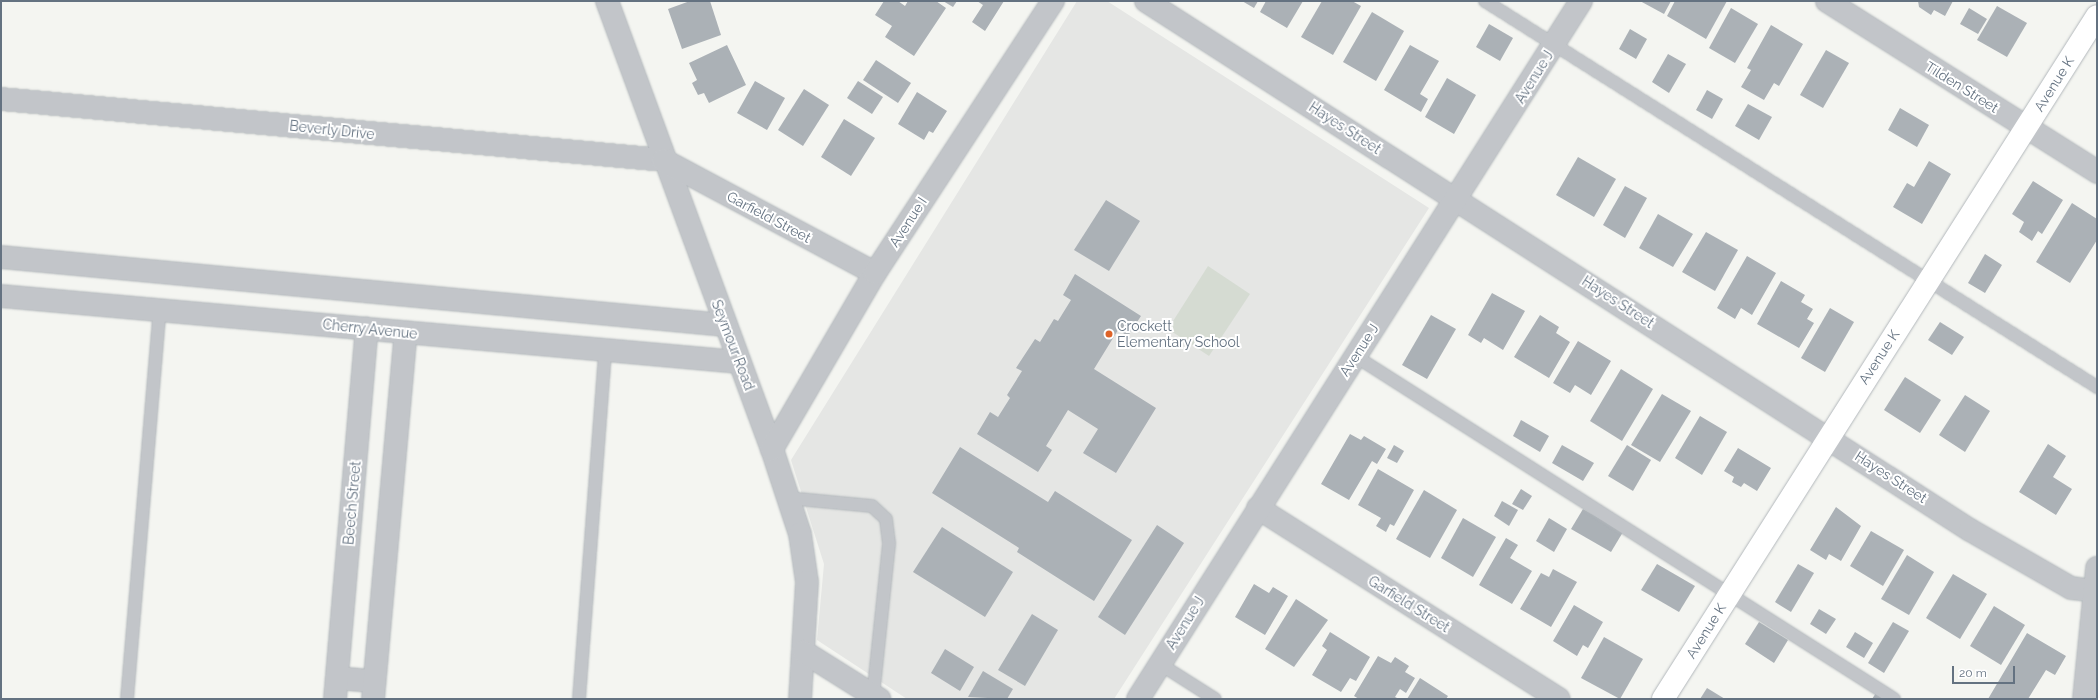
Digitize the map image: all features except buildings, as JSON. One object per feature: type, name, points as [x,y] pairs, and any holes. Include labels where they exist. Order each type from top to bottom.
[{"type":"street","name":"Seymour Road","points":[[607,1],[663,160],[772,449],[800,534],[807,582],[800,699]]},
{"type":"street","name":"Avenue I","points":[[772,449],[875,273],[1053,1]]},
{"type":"street","name":"Hayes Street","points":[[1146,1],[1828,436],[1970,530],[2071,588],[2095,591]]},
{"type":"street","name":"Avenue J","points":[[1138,699],[1581,1]]},
{"type":"street","name":"Tilden Street","points":[[1827,1],[2097,172]]},
{"type":"street","name":"Avenue K","points":[[1663,699],[1828,436],[2097,16]]},
{"type":"street","name":"Beverly Drive","points":[[1,99],[663,160]]},
{"type":"street","name":"Garfield Street","points":[[663,160],[875,273]]},
{"type":"street","points":[[1,257],[725,324]]},
{"type":"street","name":"Cherry Avenue","points":[[1,296],[160,308],[739,362]]},
{"type":"street","name":"Beech Street","points":[[367,328],[336,688],[374,690],[406,332]]},
{"type":"street","name":"Garfield Street","points":[[1258,508],[1560,699]]},
{"type":"street","points":[[2084,699],[2094,639],[2097,568]]},
{"type":"street","points":[[804,652],[876,697]]},
{"type":"lane","points":[[1485,1],[2097,387]]},
{"type":"lane","points":[[127,699],[160,308]]},
{"type":"lane","points":[[579,699],[605,350]]},
{"type":"lane","points":[[1355,356],[1894,699]]},
{"type":"lane","points":[[788,498],[872,506],[886,519],[889,544],[876,697]]},
{"type":"lane","points":[[1160,664],[1215,699]]},
{"type":"shaded area","name":"Crockett Elementary School","points":[[1077,1],[1107,1],[1429,208],[1114,699],[907,699],[817,640],[824,564],[791,460]]},
{"type":"shaded area","points":[[1208,266],[1250,294],[1209,356],[1168,329]]},
{"type":"place","name":"Crockett Elementary School","points":[[1109,334]]}]
